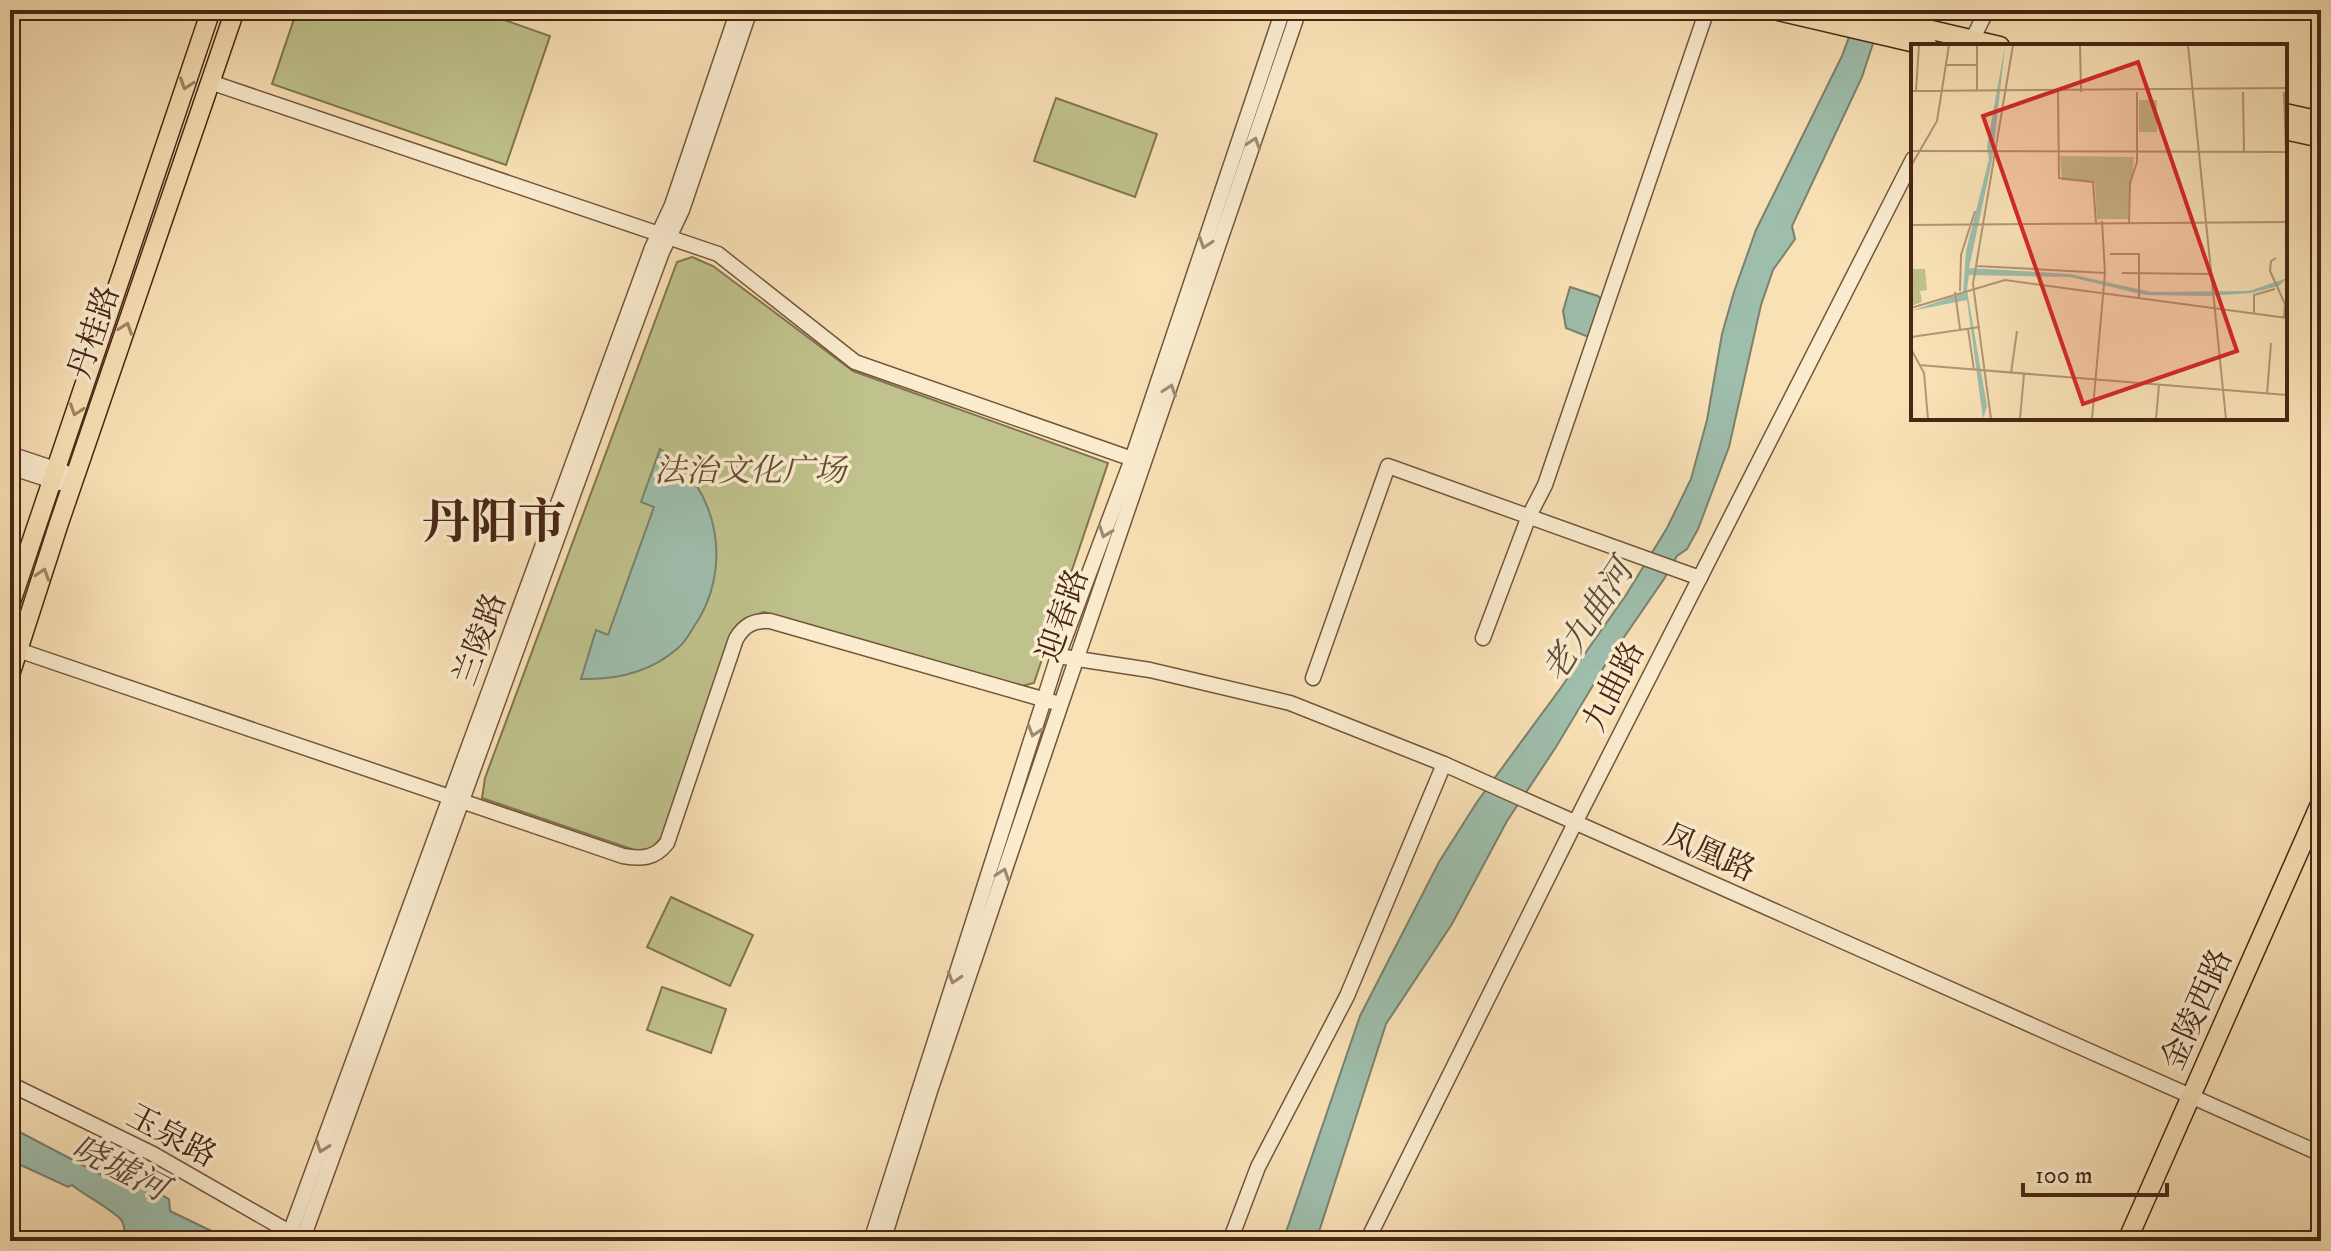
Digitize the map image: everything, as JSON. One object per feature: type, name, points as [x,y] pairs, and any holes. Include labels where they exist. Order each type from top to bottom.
[{"type":"main road","name":"丹桂路","points":[[10,605],[211,10]]},
{"type":"main road","name":"丹桂路","points":[[10,675],[235,10]]},
{"type":"main road","points":[[1774,10],[1848,16],[1923,44]]},
{"type":"main road","points":[[1885,28],[1971,43]]},
{"type":"main road","points":[[2287,113],[2321,121]]},
{"type":"main road","points":[[2287,130],[2321,138]]},
{"type":"main road","name":"金陵西路","points":[[2127,1241],[2321,802]]},
{"type":"street","name":"兰陵路","points":[[298,1239],[456,799],[623,357],[738,10]]},
{"type":"street","name":"兰陵路","points":[[664,235],[696,169],[750,10]]},
{"type":"street","name":"迎春路","points":[[883,1241],[931,1088],[1076,659],[1283,10]]},
{"type":"street","name":"迎春路","points":[[871,1241],[1058,656],[1138,461],[1299,10]]},
{"type":"street","points":[[1483,638],[1529,516],[1545,485],[1707,10]]},
{"type":"street","points":[[1971,43],[1987,10]]},
{"type":"street","points":[[210,82],[718,254],[855,362],[1138,461]]},
{"type":"street","name":"九曲路","points":[[1367,1241],[1575,823],[1911,163]]},
{"type":"street","points":[[10,454],[73,482]]},
{"type":"street","points":[[1313,678],[1388,466],[1700,578]]},
{"type":"street","points":[[10,467],[54,475]]},
{"type":"street","points":[[18,650],[623,856],[637,858],[651,856],[661,851],[667,843],[736,639],[742,629],[761,621],[1061,704]]},
{"type":"street","name":"凤凰路","points":[[1058,656],[1150,670],[1290,703],[1444,764],[2321,1154]]},
{"type":"street","points":[[1230,1241],[1258,1167],[1347,996],[1444,764]]},
{"type":"street","name":"玉泉路","points":[[10,1084],[153,1154],[298,1239]]},
{"type":"green space","points":[[297,10],[476,10],[550,36],[506,165],[272,84]]},
{"type":"green space","points":[[1056,98],[1157,134],[1135,197],[1034,161]]},
{"type":"green space","name":"法治文化广场","points":[[692,257],[713,266],[853,371],[1108,463],[1034,683],[1022,686],[764,612],[753,616],[741,624],[731,637],[661,838],[651,849],[640,852],[482,798],[485,778],[677,262]]},
{"type":"green space","points":[[671,897],[753,935],[730,986],[647,947]]},
{"type":"green space","points":[[662,987],[726,1009],[711,1053],[647,1030]]},
{"type":"shaded area","points":[[1859,10],[1884,10],[1862,77],[1792,226],[1795,239],[1773,270],[1761,305],[1729,447],[1698,529],[1607,662],[1507,821],[1452,924],[1386,1024],[1316,1241],[1283,1241],[1360,1016],[1439,862],[1477,802],[1626,595],[1667,528],[1691,479],[1707,420],[1722,334],[1756,230],[1842,56]]},
{"type":"shaded area","points":[[1570,287],[1598,296],[1603,301],[1592,335],[1586,336],[1566,328],[1563,311]]},
{"type":"shaded area","points":[[660,449],[680,465],[708,507],[716,556],[714,581],[706,606],[682,644],[668,656],[632,673],[581,679],[596,630],[608,635],[654,507],[641,502]]},
{"type":"shaded area","points":[[10,1127],[117,1183],[127,1176],[169,1199],[170,1211],[232,1241],[125,1241],[122,1221],[106,1208],[72,1185],[68,1187],[10,1160]]},
{"type":"district","name":"丹阳市","points":[[494,521]]},
{"type":"water label","name":"老九曲河","points":[[1587,620]]},
{"type":"water label","name":"哓墟河","points":[[120,1167]]}]
